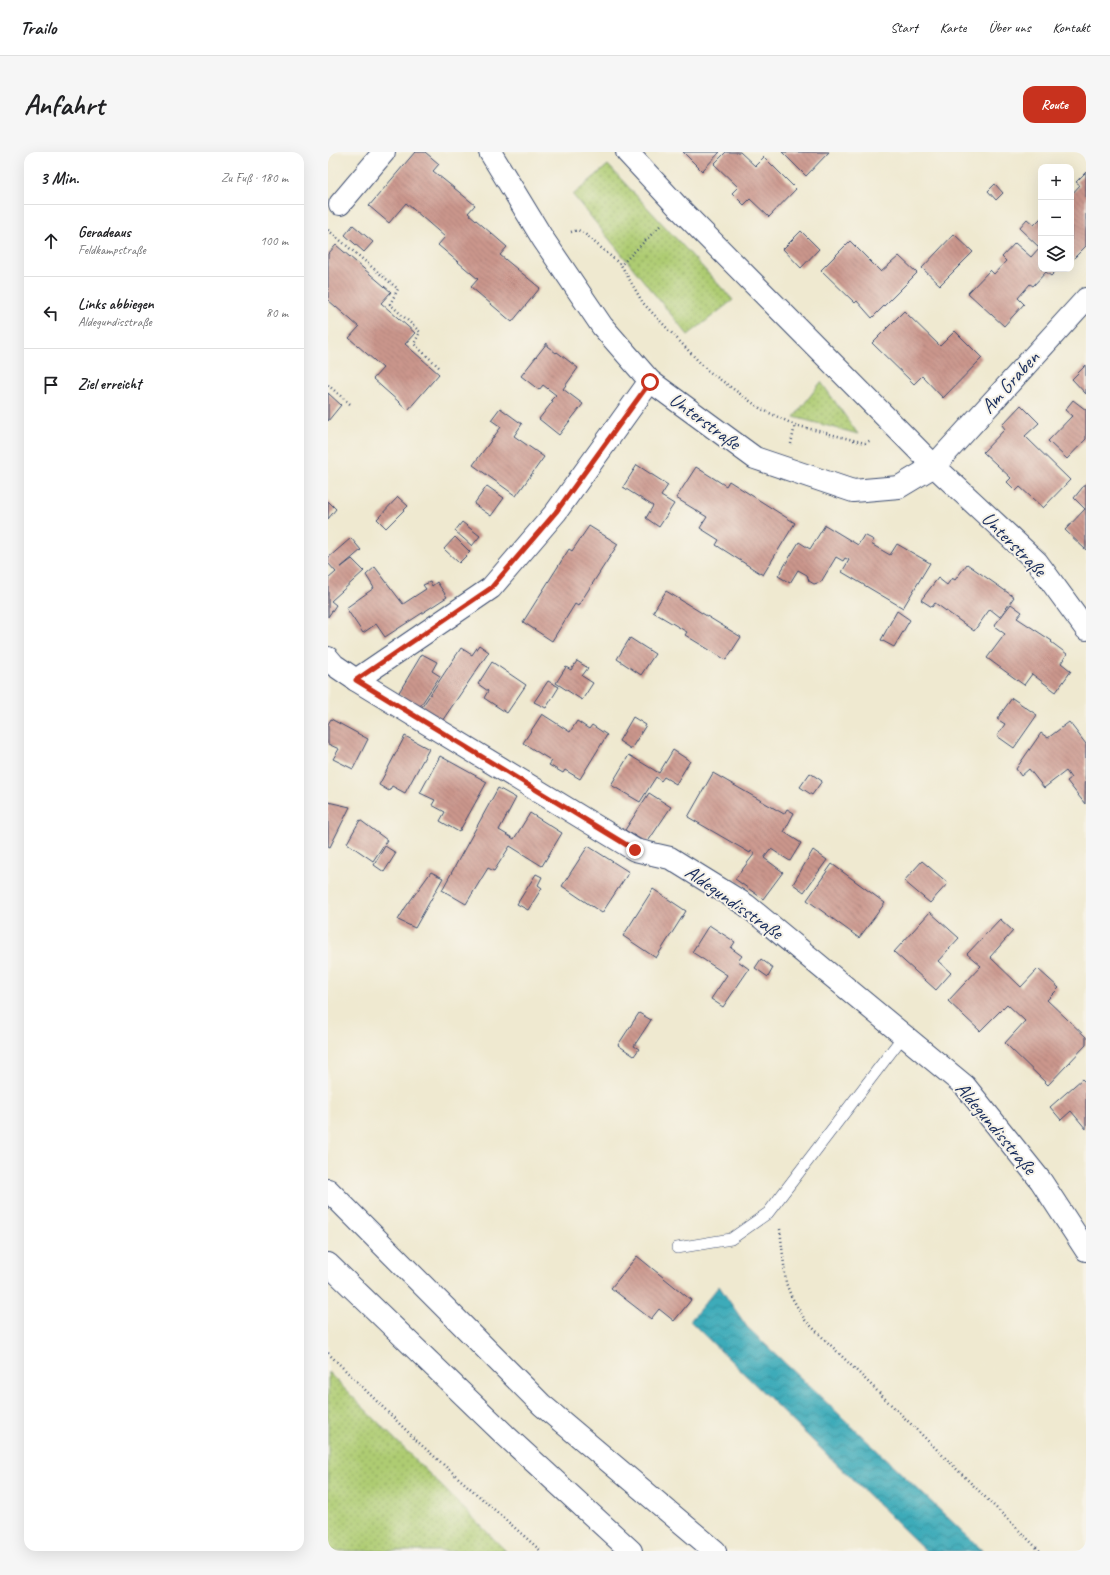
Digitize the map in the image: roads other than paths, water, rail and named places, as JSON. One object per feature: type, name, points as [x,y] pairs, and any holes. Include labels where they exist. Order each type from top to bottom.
[{"type":"main road","points":[[340,204],[384,152]]},
{"type":"main road","name":"Unterstraße","points":[[490,152],[543,239],[602,326],[650,382],[755,458],[853,492],[899,487],[934,466]]},
{"type":"main road","name":"Unterstraße","points":[[627,152],[678,206],[934,466],[1037,562],[1086,629]]},
{"type":"main road","name":"Am Graben","points":[[934,466],[1086,299]]},
{"type":"main road","points":[[356,680],[491,588],[556,512],[650,382]]},
{"type":"main road","name":"Aldegundisstraße","points":[[330,665],[635,850],[670,858],[746,905],[965,1086],[1041,1181],[1086,1250]]},
{"type":"main road","points":[[328,1190],[542,1405],[715,1551]]},
{"type":"main road","points":[[328,1264],[505,1435],[632,1551]]},
{"type":"lane","points":[[677,1248],[731,1240],[768,1213],[904,1035]]},
{"type":"water","points":[[719,1286],[747,1327],[983,1551],[926,1551],[690,1321]]}]
